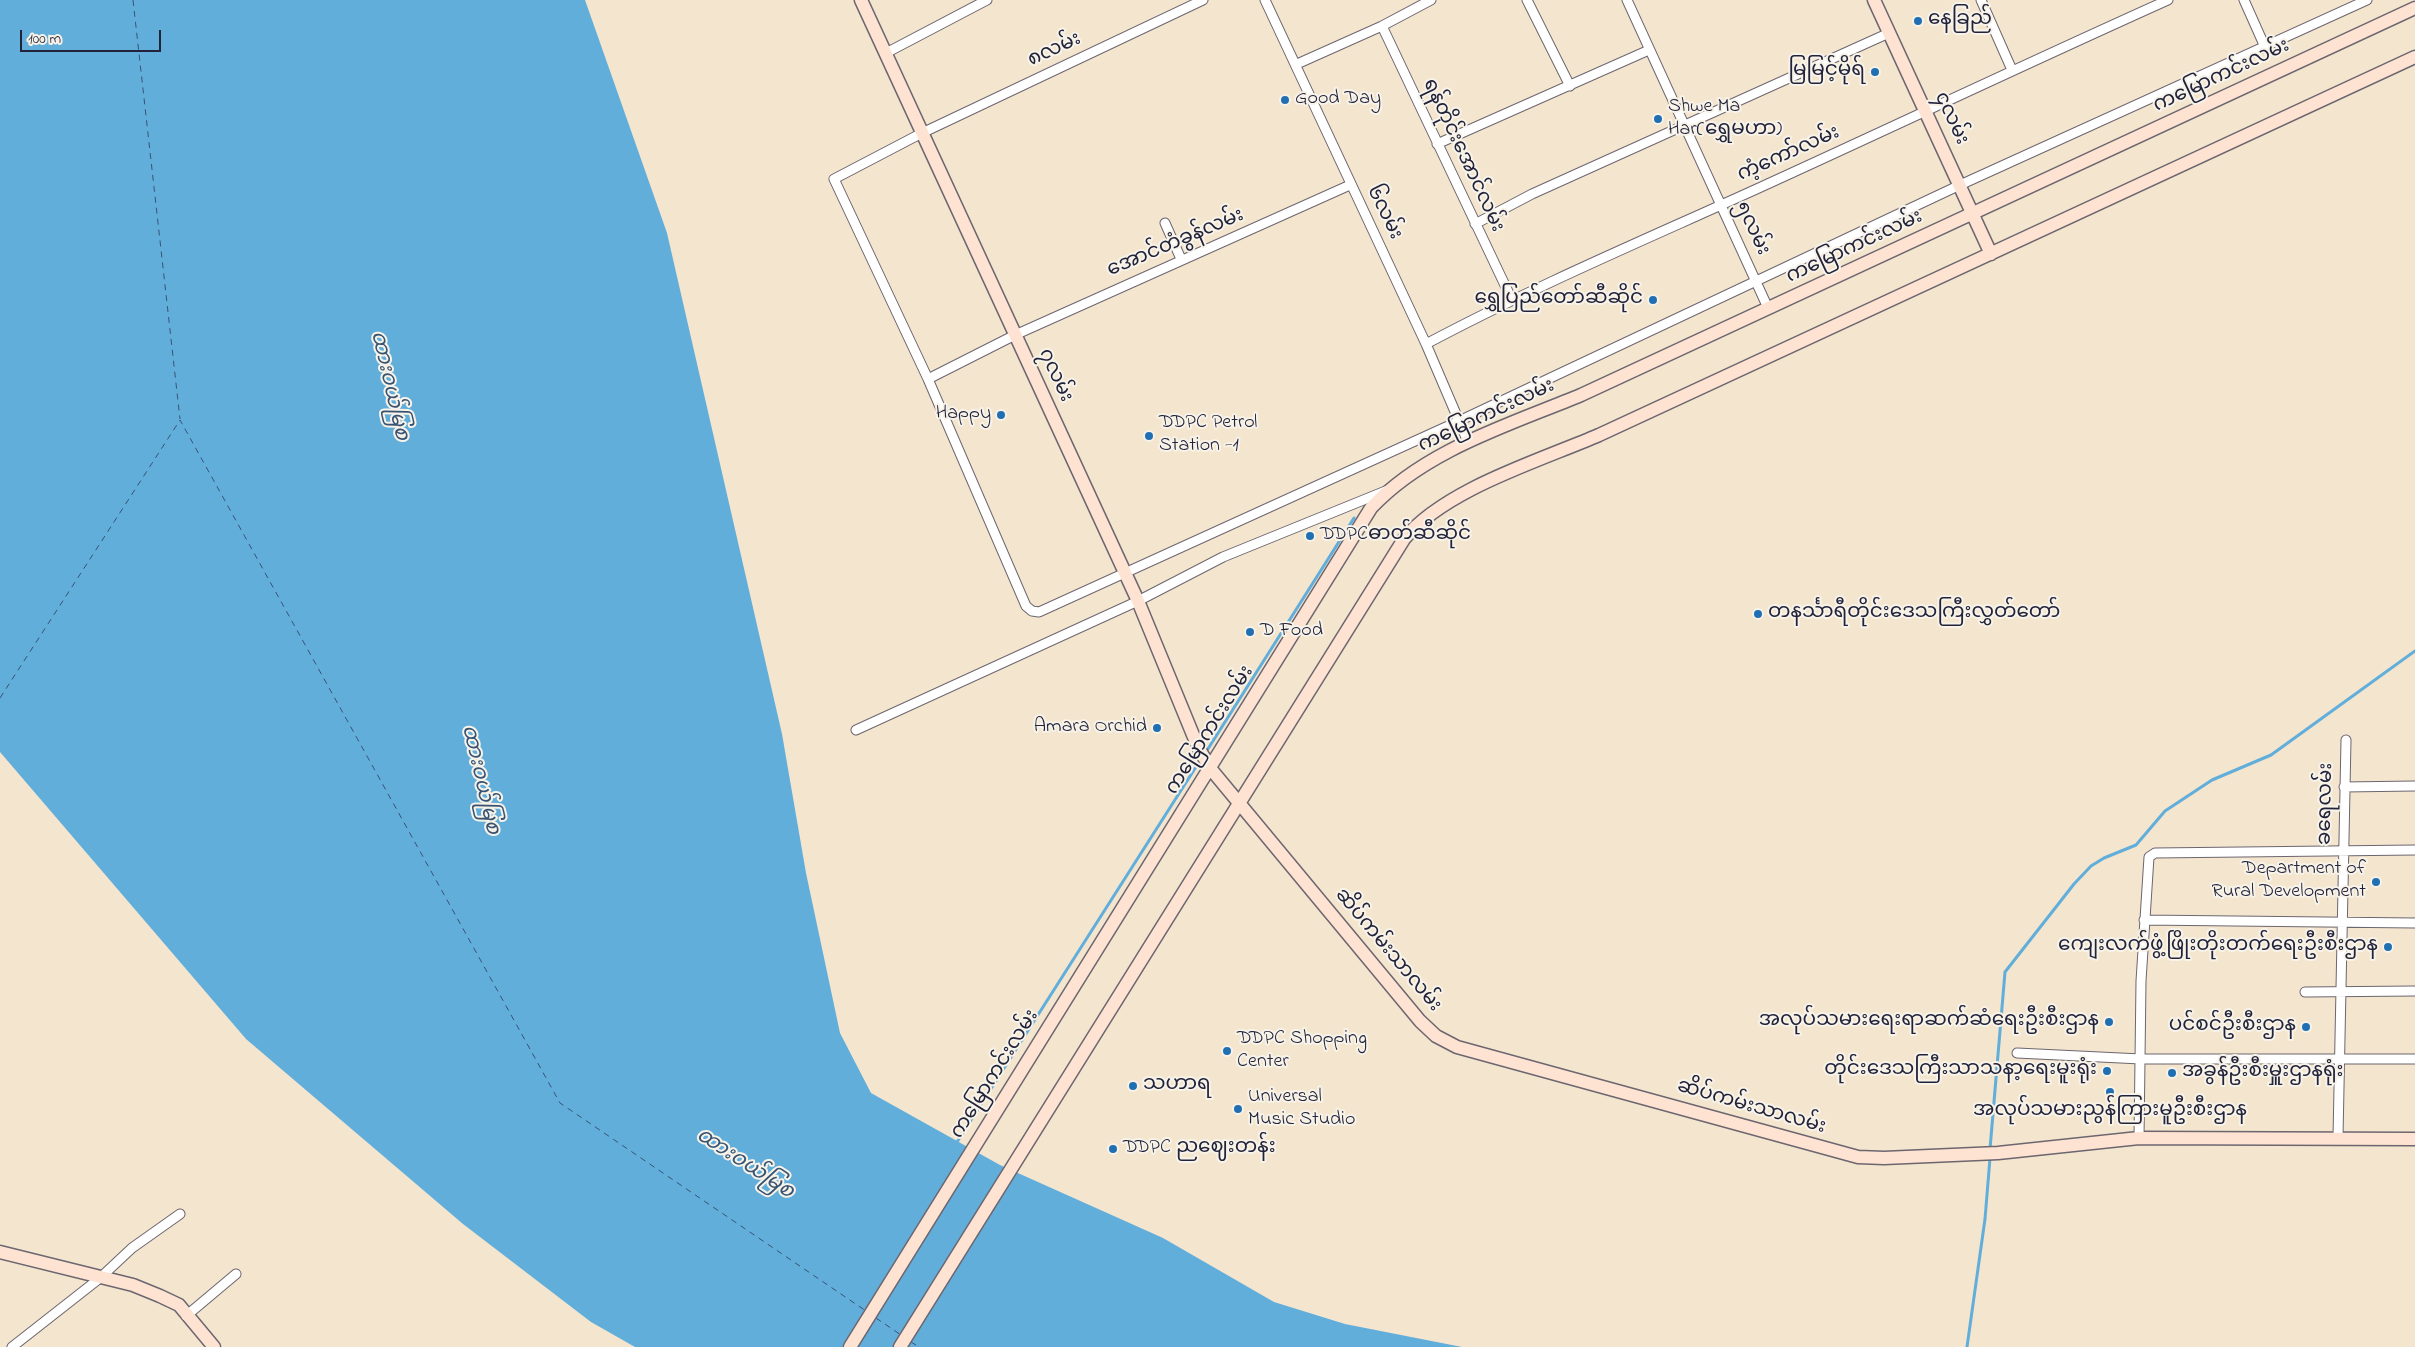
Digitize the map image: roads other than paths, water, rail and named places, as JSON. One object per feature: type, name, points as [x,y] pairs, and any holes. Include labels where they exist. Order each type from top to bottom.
[{"type":"main road","name":"၇လမ်း","points":[[861,0],[1125,572],[1198,747],[1210,768]]},
{"type":"main road","name":"၄လမ်း","points":[[1874,0],[1991,254]]},
{"type":"main road","name":"ကမြောကင်းလမ်း","points":[[850,1347],[1371,508],[1388,490],[1415,471],[1468,442],[1581,395],[2415,8]]},
{"type":"main road","points":[[900,1347],[1404,539],[1417,524],[1434,511],[1487,483],[1599,436],[2415,57]]},
{"type":"main road","name":"ဆိပ်ကမ်းသာလမ်း","points":[[1210,768],[1420,1021],[1436,1036],[1457,1047],[1858,1157],[1884,1158],[1998,1153],[2139,1138],[2338,1137],[2415,1139]]},
{"type":"main road","points":[[0,1252],[133,1285],[160,1296],[179,1305],[186,1316],[214,1347]]},
{"type":"street","points":[[886,53],[987,0]]},
{"type":"street","name":"၈လမ်း","points":[[928,379],[834,179],[922,133],[1203,0]]},
{"type":"street","name":"၆လမ်း","points":[[1265,0],[1297,64],[1350,185],[1426,344],[1468,442]]},
{"type":"street","points":[[1297,64],[1382,26],[1431,0]]},
{"type":"street","points":[[1527,0],[1570,86]]},
{"type":"street","points":[[1628,2],[1638,0]]},
{"type":"street","points":[[1981,0],[2012,70]]},
{"type":"street","name":"ကံ့ကော်လမ်း","points":[[1426,344],[1512,300],[1927,112],[2012,70],[2168,0]]},
{"type":"street","points":[[2244,0],[2265,46]]},
{"type":"street","points":[[928,379],[1026,606],[1032,611],[1039,612],[1459,421],[1960,186],[2367,0]]},
{"type":"street","name":"၅လမ်း","points":[[1628,2],[1683,126],[1768,308]]},
{"type":"street","name":"ရန်တိုင်းအောင်လမ်း","points":[[1382,26],[1512,300]]},
{"type":"street","points":[[1475,224],[1532,194],[1889,33]]},
{"type":"street","points":[[1437,144],[1649,50]]},
{"type":"street","name":"အောင်တံခွန်လမ်း","points":[[928,379],[1015,334],[1350,185]]},
{"type":"street","points":[[1165,223],[1181,259]]},
{"type":"street","points":[[856,730],[1138,601],[1223,558],[1388,490]]},
{"type":"street","name":"ခရေလမ်း","points":[[2338,1137],[2338,1060],[2346,740]]},
{"type":"street","points":[[2344,787],[2415,786]]},
{"type":"street","points":[[2139,1138],[2141,981],[2147,864],[2149,858],[2155,853],[2415,850]]},
{"type":"street","points":[[2144,920],[2415,923]]},
{"type":"street","points":[[2305,992],[2415,991]]},
{"type":"street","points":[[2017,1053],[2141,1059],[2415,1059]]},
{"type":"street","points":[[12,1347],[100,1278],[132,1248],[180,1214]]},
{"type":"street","points":[[186,1316],[236,1274]]},
{"type":"water","name":"ထားဝယ်မြစ","points":[[0,0],[585,0],[667,233],[782,734],[806,873],[840,1033],[871,1093],[1000,1165],[1163,1238],[1274,1302],[1345,1324],[1462,1347],[635,1347],[591,1322],[463,1224],[246,1039],[0,752]]},
{"type":"waterway","points":[[1206,752],[1354,518]]},
{"type":"waterway","points":[[1990,1149],[2005,972],[2074,884],[2091,866],[2104,858],[2136,845],[2165,811],[2212,780],[2271,755],[2415,651]]},
{"type":"waterway","points":[[957,1142],[1201,759]]},
{"type":"waterway","points":[[1967,1347],[1985,1219],[1990,1158]]},
{"type":"place","name":"နေခြည်","points":[[1918,21]]},
{"type":"place","name":"မြမြင့်မိုရ်","points":[[1875,72]]},
{"type":"place","name":"Good Day","points":[[1285,100]]},
{"type":"place","name":"Shwe Ma Har(‌‌ရွှေမဟာ)","points":[[1658,119]]},
{"type":"place","name":"ရွှေပြည်တော်ဆီဆိုင်","points":[[1653,300]]},
{"type":"place","name":"Happy","points":[[1001,415]]},
{"type":"place","name":"DDPC Petrol Station -1","points":[[1149,436]]},
{"type":"place","name":"DDPCဓာတ်ဆီဆိုင်","points":[[1310,536]]},
{"type":"place","name":"တနင်္သာရီတိုင်းဒေသကြီးလွှတ်တော်","points":[[1758,614]]},
{"type":"place","name":"D Food","points":[[1250,632]]},
{"type":"place","name":"Amara Orchid","points":[[1157,728]]},
{"type":"place","name":"Department of Rural Development","points":[[2376,882]]},
{"type":"place","name":"ကျေးလက်ဖွံ့ဖြိုးတိုးတက်ရေးဦးစီးဌာန","points":[[2388,947]]},
{"type":"place","name":"အလုပ်သမားရေးရာဆက်ဆံရေးဦးစီးဌာန","points":[[2109,1022]]},
{"type":"place","name":"ပင်စင်ဦးစီးဌာန","points":[[2306,1027]]},
{"type":"place","name":"DDPC Shopping Center","points":[[1227,1051]]},
{"type":"place","name":"တိုင်းဒေသကြီးသာသနာ့ရေးမူးရုံး","points":[[2107,1071]]},
{"type":"place","name":"အခွန်ဦးစီးမှူးဌာနရုံး","points":[[2172,1073]]},
{"type":"place","name":"သဟာရ","points":[[1133,1086]]},
{"type":"place","name":"အလုပ်သမားညွန်ကြားမူဦးစီးဌာန","points":[[2110,1092]]},
{"type":"place","name":"Universal Music Studio","points":[[1238,1109]]},
{"type":"place","name":"DDPC ညဈေးတန်း","points":[[1113,1149]]}]
